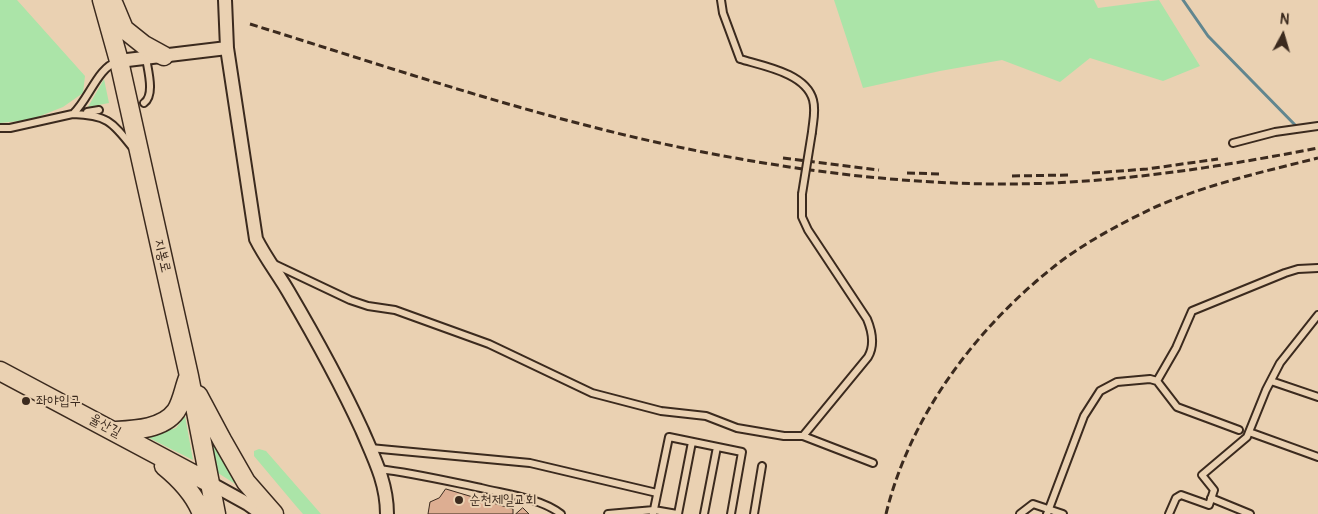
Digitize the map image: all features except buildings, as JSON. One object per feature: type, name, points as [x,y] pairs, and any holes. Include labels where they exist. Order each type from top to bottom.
[{"type":"main road","name":"지봉로","points":[[102,0],[119,61],[189,376],[216,514]]},
{"type":"main road","points":[[112,0],[124,30],[144,45],[164,56]]},
{"type":"main road","name":"율산길","points":[[0,372],[115,431],[210,483]]},
{"type":"main road","points":[[115,431],[140,430],[169,418],[177,410],[189,376]]},
{"type":"main road","points":[[189,376],[246,482],[274,514]]},
{"type":"main road","points":[[115,431],[166,467],[179,479],[191,493],[202,514]]},
{"type":"street","points":[[225,0],[226,48],[253,227],[259,245],[343,389],[379,468],[385,488],[387,514]]},
{"type":"street","points":[[119,61],[226,48]]},
{"type":"street","points":[[210,483],[262,514]]},
{"type":"lane","points":[[721,0],[723,13],[740,59],[789,74],[804,86],[810,94],[814,107],[802,194],[802,217],[808,230],[868,319],[871,328],[872,347],[868,357],[803,436]]},
{"type":"lane","points":[[144,103],[147,101],[150,93],[146,58]]},
{"type":"lane","points":[[73,114],[82,106],[104,68],[111,63],[119,61]]},
{"type":"lane","points":[[0,128],[10,128],[99,110]]},
{"type":"lane","points":[[73,114],[94,115],[108,120],[140,157]]},
{"type":"lane","points":[[1233,143],[1275,132],[1318,126]]},
{"type":"lane","points":[[271,263],[350,300],[368,306],[394,310],[490,344],[592,393],[661,410],[706,416],[737,428],[784,436],[803,436],[873,464]]},
{"type":"lane","points":[[1157,381],[1176,348],[1192,311],[1285,273],[1298,269],[1318,268]]},
{"type":"lane","points":[[1169,514],[1176,498],[1181,495],[1209,505],[1214,490],[1202,475],[1242,442],[1250,432],[1280,363],[1318,315]]},
{"type":"lane","points":[[1048,511],[1084,416],[1100,391],[1117,382],[1150,379],[1157,381],[1177,408],[1239,430]]},
{"type":"lane","points":[[1271,381],[1318,397]]},
{"type":"lane","points":[[1250,432],[1318,457]]},
{"type":"lane","points":[[653,512],[669,437],[742,452],[730,514]]},
{"type":"lane","points":[[608,514],[653,512],[678,514],[692,442]]},
{"type":"lane","points":[[704,514],[717,447]]},
{"type":"lane","points":[[370,448],[530,463],[657,493]]},
{"type":"lane","points":[[754,514],[762,466]]},
{"type":"lane","points":[[379,468],[511,495],[552,507],[561,514]]},
{"type":"lane","points":[[1211,498],[1250,514]]},
{"type":"lane","points":[[1020,514],[1033,504],[1048,511],[1063,514]]},
{"type":"green space","points":[[0,0],[17,0],[85,76],[83,93],[63,107],[30,120],[0,123]]},
{"type":"green space","points":[[834,0],[1094,0],[1098,8],[1159,0],[1200,66],[1163,81],[1090,58],[1060,82],[1002,60],[863,88]]},
{"type":"green space","points":[[104,79],[109,103],[88,107]]},
{"type":"green space","points":[[185,416],[193,460],[147,437],[176,428]]},
{"type":"green space","points":[[210,434],[226,467],[240,487],[218,473]]},
{"type":"green space","points":[[259,449],[266,451],[321,514],[303,514],[254,456],[254,451]]},
{"type":"waterway","points":[[1183,0],[1208,36],[1298,128]]},
{"type":"railway","points":[[250,24],[472,94],[585,125],[698,151],[830,173],[874,178],[963,183],[1052,183],[1186,170],[1318,148]]},
{"type":"railway","points":[[783,158],[879,170]]},
{"type":"railway","points":[[886,514],[897,477],[912,442],[950,376],[999,316],[1056,265],[1102,234],[1171,200],[1233,180],[1318,158]]},
{"type":"railway","points":[[1092,173],[1147,169],[1218,159]]},
{"type":"railway","points":[[907,173],[942,174]]},
{"type":"railway","points":[[1012,176],[1069,175]]},
{"type":"place","name":"좌야입구","points":[[26,401]]},
{"type":"place","name":"순천제일교회","points":[[459,500]]}]
